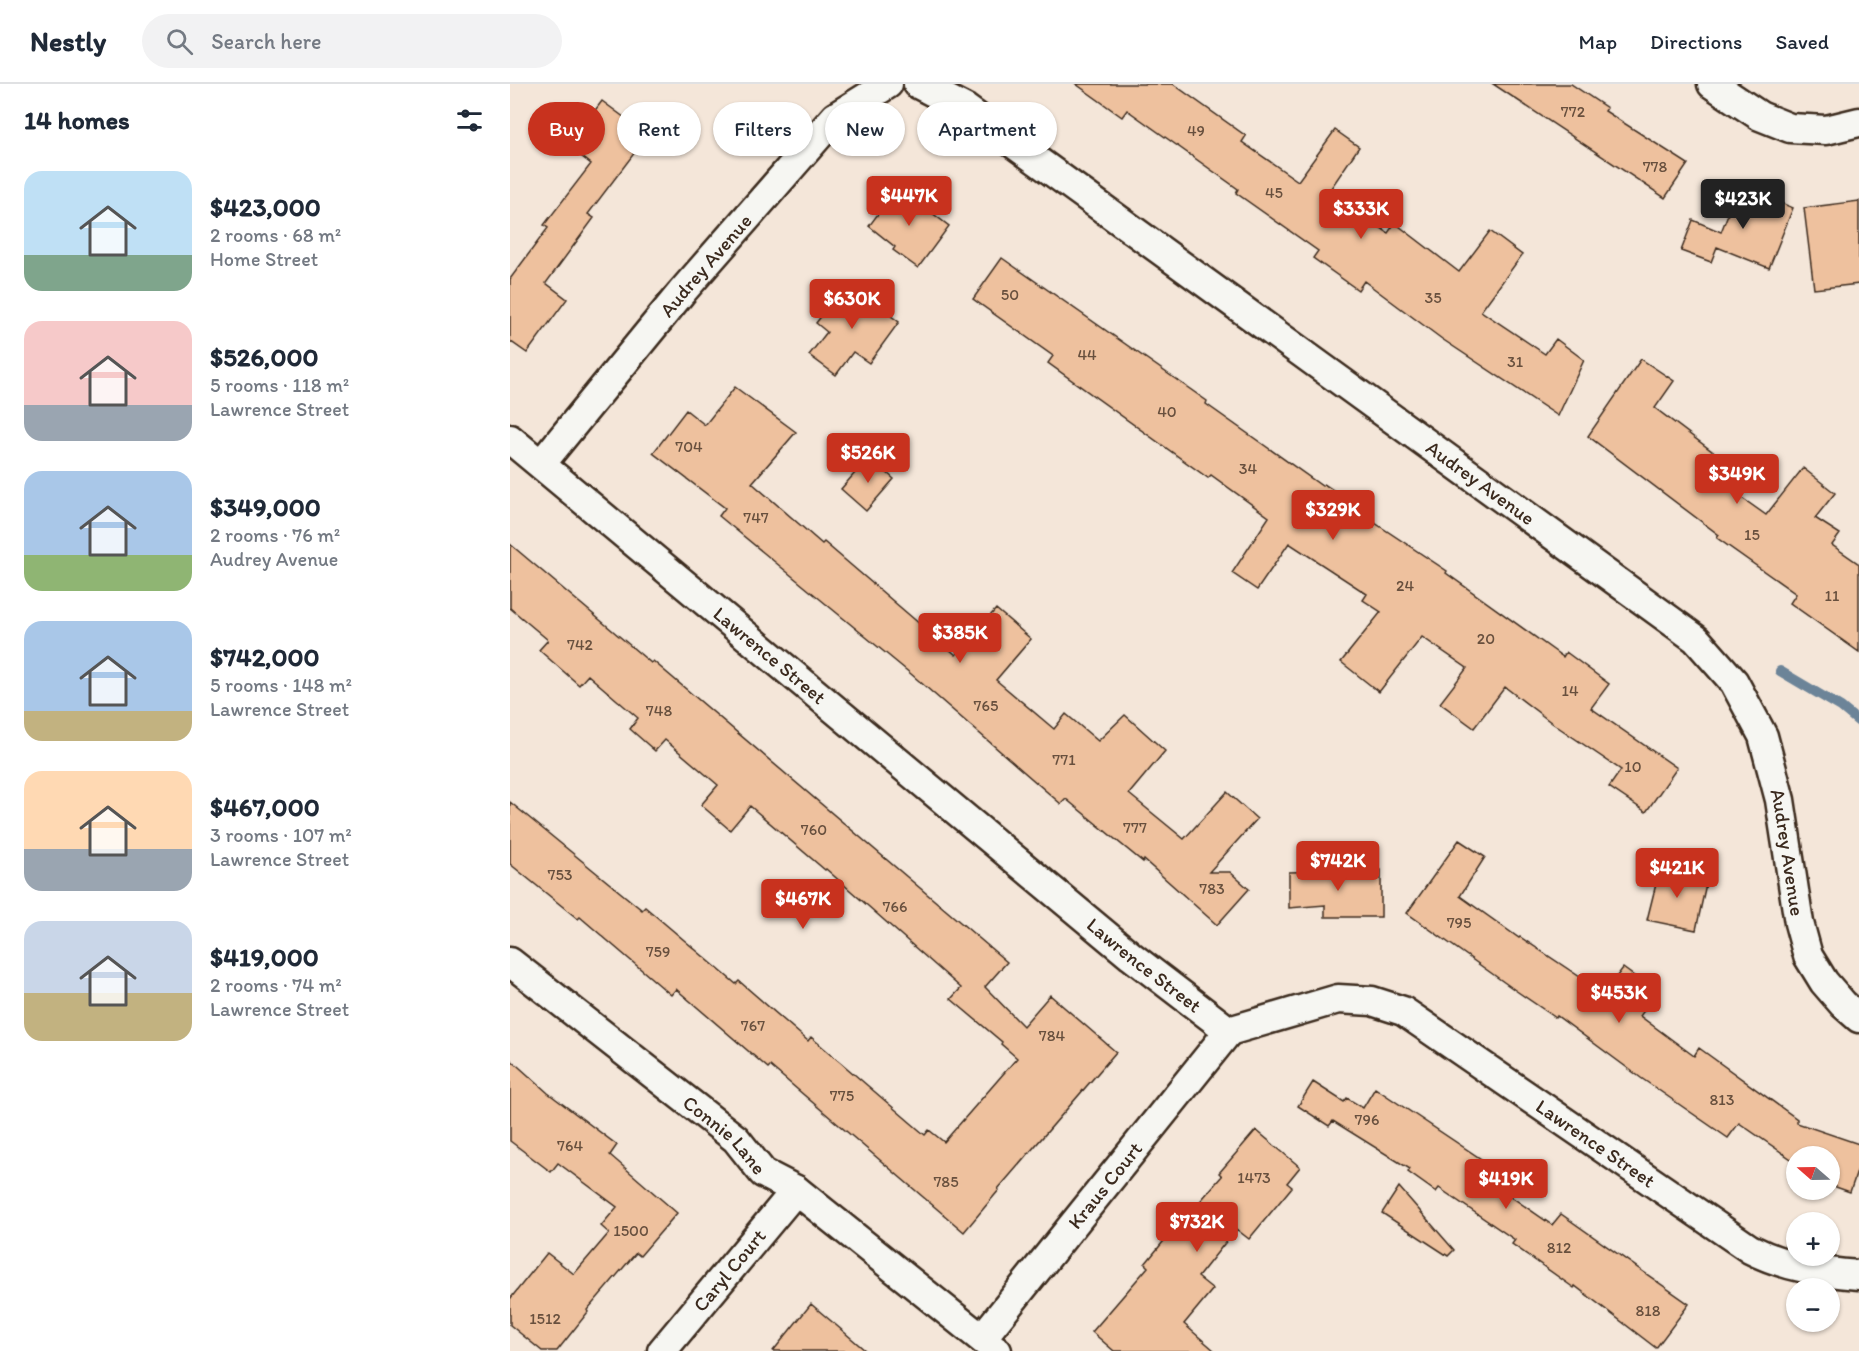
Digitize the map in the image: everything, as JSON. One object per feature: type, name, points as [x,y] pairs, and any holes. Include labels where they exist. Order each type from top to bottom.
[{"type":"street","name":"Audrey Avenue","points":[[541,465],[681,293],[835,117],[888,84]]},
{"type":"street","name":"Audrey Avenue","points":[[918,84],[966,109],[1696,639],[1734,682],[1763,736],[1780,800],[1799,923],[1808,956],[1824,982],[1842,1004],[1859,1018]]},
{"type":"street","points":[[1712,84],[1760,116],[1790,128],[1826,130],[1859,122]]},
{"type":"street","name":"Lawrence Street","points":[[510,439],[614,528],[1131,956],[1229,1031],[1338,999],[1372,1001],[1403,1011],[1750,1249],[1767,1258],[1802,1269],[1859,1275]]},
{"type":"street","name":"Connie Lane","points":[[510,962],[736,1139],[763,1173],[796,1190],[990,1344]]},
{"type":"street","name":"Kraus Court","points":[[990,1344],[1229,1031]]},
{"type":"street","name":"Caryl Court","points":[[662,1351],[796,1190]]},
{"type":"building","points":[[1076,84],[1173,84],[1246,136],[1242,142],[1298,181],[1335,130],[1359,147],[1329,191],[1388,233],[1395,223],[1459,272],[1490,231],[1522,255],[1481,311],[1545,354],[1556,339],[1584,360],[1558,416],[1442,339],[1364,281],[1358,290],[1313,258],[1318,251],[1236,193],[1238,189],[1127,110],[1122,117]]},
{"type":"building","points":[[1493,84],[1571,84],[1607,108],[1605,111],[1688,164],[1665,198]]},
{"type":"building","points":[[605,103],[617,112],[617,156],[632,156],[588,214],[594,218],[546,283],[567,299],[527,353],[510,341],[510,279],[548,228],[544,225],[591,164],[581,156],[605,156]]},
{"type":"building","points":[[1739,186],[1793,208],[1769,268],[1717,247],[1711,262],[1681,251],[1693,220],[1721,232]]},
{"type":"building","points":[[898,187],[949,226],[918,268],[893,250],[895,247],[869,226]]},
{"type":"building","points":[[1859,201],[1859,284],[1814,289],[1804,208]]},
{"type":"building","points":[[1002,258],[1207,401],[1206,404],[1322,486],[1324,484],[1368,513],[1366,517],[1447,571],[1446,573],[1563,657],[1566,652],[1609,684],[1591,708],[1677,768],[1646,812],[1609,787],[1621,770],[1552,723],[1505,687],[1474,728],[1440,703],[1467,668],[1422,637],[1379,692],[1341,662],[1381,612],[1363,600],[1367,594],[1289,543],[1257,590],[1232,573],[1269,517],[1211,475],[1208,478],[1048,363],[1053,356],[973,299]]},
{"type":"building","points":[[847,283],[899,322],[869,363],[853,352],[836,375],[809,355],[827,332],[816,323]]},
{"type":"building","points":[[1641,359],[1674,381],[1655,408],[1733,467],[1721,483],[1766,515],[1803,468],[1835,493],[1815,518],[1840,534],[1832,545],[1859,564],[1859,652],[1790,603],[1796,594],[1717,538],[1719,535],[1588,436]]},
{"type":"building","points":[[735,387],[796,432],[752,483],[956,655],[996,609],[1031,639],[996,680],[1054,729],[1066,714],[1098,741],[1125,715],[1165,751],[1129,794],[1184,839],[1227,792],[1257,819],[1209,872],[1230,872],[1249,889],[1217,925],[1144,860],[1143,862],[1066,799],[1061,804],[911,674],[719,516],[725,508],[653,453],[686,410],[705,425]]},
{"type":"building","points":[[869,457],[894,479],[866,511],[841,489]]},
{"type":"building","points":[[510,544],[651,663],[653,661],[1007,962],[985,987],[1023,1026],[1050,995],[1116,1052],[964,1232],[676,989],[671,995],[580,917],[578,919],[510,864],[510,802],[642,910],[645,907],[736,984],[739,981],[808,1041],[811,1037],[925,1135],[929,1130],[944,1142],[1017,1058],[1001,1044],[1002,1042],[951,999],[961,988],[826,869],[750,806],[730,830],[701,805],[718,785],[665,740],[655,751],[630,729],[638,718],[588,675],[579,685],[539,650],[548,640],[510,608]]},
{"type":"building","points":[[1459,840],[1485,857],[1460,896],[1519,938],[1604,993],[1623,968],[1657,993],[1640,1016],[1694,1056],[1699,1048],[1797,1119],[1797,1123],[1859,1144],[1859,1166],[1850,1192],[1840,1188],[1840,1146],[1786,1146],[1786,1155],[1739,1123],[1728,1138],[1407,913]]},
{"type":"building","points":[[1660,868],[1707,879],[1696,930],[1647,920]]},
{"type":"building","points":[[1381,870],[1381,917],[1325,917],[1325,905],[1289,908],[1289,872]]},
{"type":"building","points":[[510,1059],[548,1093],[617,1145],[610,1155],[677,1213],[640,1256],[636,1253],[587,1310],[588,1312],[557,1351],[542,1351],[510,1325],[510,1299],[547,1253],[574,1274],[609,1233],[601,1226],[617,1207],[558,1163],[551,1172],[510,1141]]},
{"type":"building","points":[[1313,1082],[1344,1102],[1347,1098],[1363,1108],[1375,1088],[1508,1177],[1500,1189],[1552,1225],[1561,1214],[1689,1304],[1656,1348],[1575,1286],[1574,1288],[1512,1244],[1515,1240],[1439,1188],[1436,1192],[1408,1172],[1410,1169],[1333,1121],[1329,1126],[1298,1106]]},
{"type":"building","points":[[1256,1130],[1300,1167],[1287,1183],[1292,1187],[1249,1239],[1236,1229],[1198,1277],[1213,1289],[1184,1324],[1215,1351],[1114,1351],[1092,1332],[1148,1267],[1145,1264],[1181,1220],[1183,1221],[1222,1176],[1219,1173]]},
{"type":"building","points":[[1399,1187],[1454,1250],[1448,1256],[1382,1213]]},
{"type":"building","points":[[811,1304],[837,1326],[866,1351],[773,1351]]},
{"type":"waterway","points":[[1780,671],[1841,707],[1859,722]]}]
